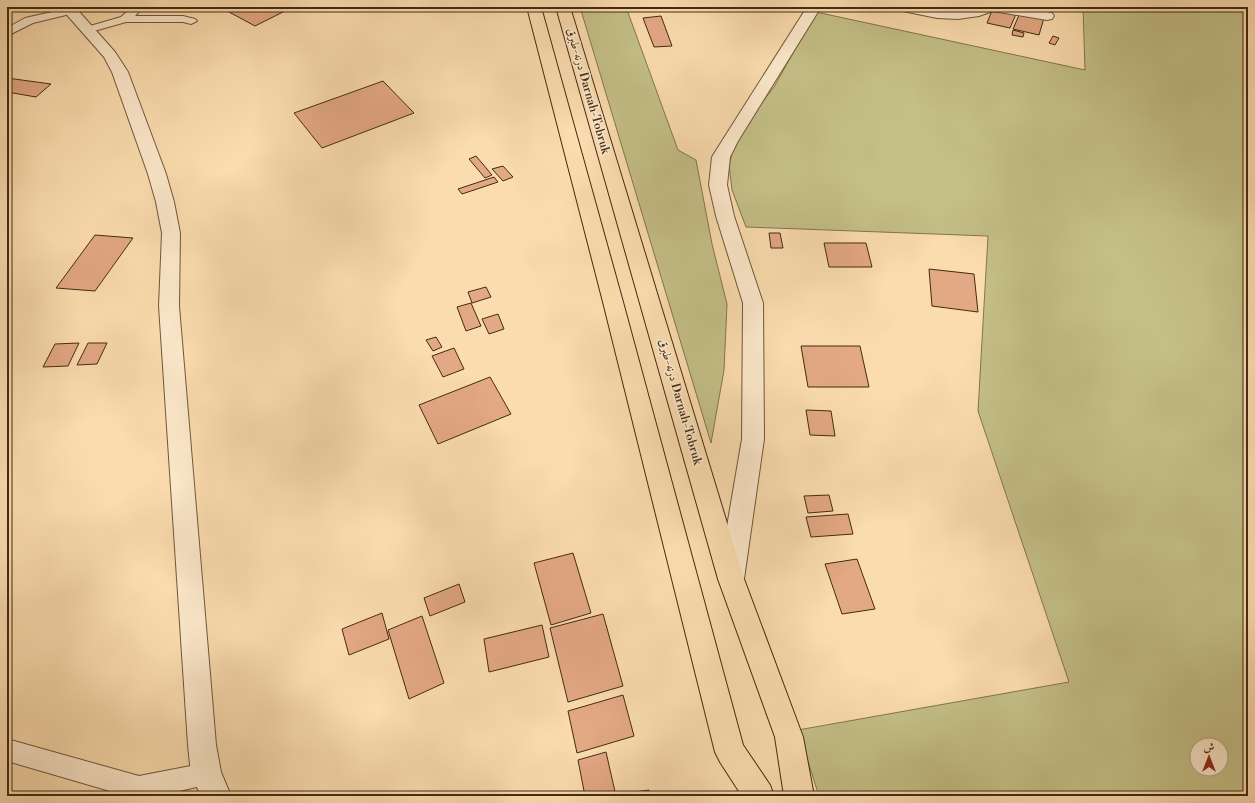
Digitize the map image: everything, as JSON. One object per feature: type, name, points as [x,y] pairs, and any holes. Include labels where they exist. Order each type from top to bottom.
[{"type":"highway","points":[[534,7],[647,431],[730,752],[759,796]]},
{"type":"highway","name":"درنه-طبرق Darnah-Tobruk","points":[[563,7],[731,579],[789,737],[799,796]]},
{"type":"street","points":[[731,579],[753,439],[753,303],[725,216],[718,185],[719,168],[722,157],[730,141],[814,7]]},
{"type":"street","points":[[903,7],[956,16],[979,12],[990,7]]},
{"type":"street","points":[[996,7],[1047,16]]},
{"type":"street","points":[[68,9],[110,55],[120,72],[157,174],[165,202],[171,232],[169,306],[202,744],[211,785]]},
{"type":"lane","points":[[126,19],[138,7]]},
{"type":"lane","points":[[7,33],[29,20],[68,9]]},
{"type":"lane","points":[[87,30],[126,19],[183,19],[191,21]]},
{"type":"lane","points":[[7,750],[139,788],[211,785]]},
{"type":"shaded area","points":[[580,7],[626,7],[678,150],[696,160],[712,244],[727,304],[724,370],[711,443]]},
{"type":"shaded area","points":[[1083,7],[1248,7],[1248,796],[819,796],[798,730],[1069,682],[978,411],[988,236],[746,227],[732,190],[729,165],[737,135],[774,87],[816,12],[1085,70]]},
{"type":"building","points":[[239,7],[277,7],[285,11],[255,26],[229,12]]},
{"type":"building","points":[[993,8],[1016,14],[1010,28],[987,23]]},
{"type":"building","points":[[1020,13],[1044,18],[1039,35],[1013,29]]},
{"type":"building","points":[[661,16],[672,46],[654,47],[643,18]]},
{"type":"building","points":[[1013,30],[1024,33],[1023,37],[1012,35]]},
{"type":"building","points":[[1053,36],[1059,38],[1055,45],[1049,43]]},
{"type":"building","points":[[7,78],[51,84],[36,97],[7,92]]},
{"type":"building","points":[[383,81],[414,113],[322,148],[294,113]]},
{"type":"building","points":[[476,156],[492,175],[485,178],[469,159]]},
{"type":"building","points":[[503,166],[513,177],[503,181],[492,169]]},
{"type":"building","points":[[494,177],[498,182],[462,194],[458,189]]},
{"type":"building","points":[[769,233],[780,233],[783,248],[771,248]]},
{"type":"building","points":[[95,235],[133,238],[95,291],[56,288]]},
{"type":"building","points":[[824,243],[866,243],[872,267],[829,267]]},
{"type":"building","points":[[929,269],[974,274],[978,312],[932,306]]},
{"type":"building","points":[[486,287],[491,297],[472,303],[468,292]]},
{"type":"building","points":[[471,303],[481,326],[466,331],[457,307]]},
{"type":"building","points":[[498,314],[504,329],[489,334],[482,319]]},
{"type":"building","points":[[436,337],[442,347],[433,351],[426,340]]},
{"type":"building","points":[[79,343],[68,366],[43,367],[55,344]]},
{"type":"building","points":[[88,343],[107,343],[97,364],[77,365]]},
{"type":"building","points":[[801,346],[860,346],[869,387],[808,387]]},
{"type":"building","points":[[454,348],[464,369],[443,377],[432,356]]},
{"type":"building","points":[[490,377],[511,414],[438,444],[419,405]]},
{"type":"building","points":[[806,410],[831,411],[835,436],[810,435]]},
{"type":"building","points":[[829,495],[833,511],[808,513],[804,496]]},
{"type":"building","points":[[848,514],[853,534],[811,537],[806,517]]},
{"type":"building","points":[[573,553],[591,613],[551,625],[534,563]]},
{"type":"building","points":[[857,559],[875,609],[842,614],[825,564]]},
{"type":"building","points":[[459,584],[465,602],[430,616],[424,598]]},
{"type":"building","points":[[382,613],[389,639],[349,655],[342,629]]},
{"type":"building","points":[[603,614],[623,686],[568,702],[550,628]]},
{"type":"building","points":[[422,616],[444,683],[409,699],[388,630]]},
{"type":"building","points":[[542,625],[549,657],[489,672],[484,639]]},
{"type":"building","points":[[623,695],[634,736],[577,753],[568,711]]},
{"type":"building","points":[[606,752],[616,796],[585,796],[578,760]]},
{"type":"building","points":[[649,790],[649,796],[620,796],[620,794]]}]
